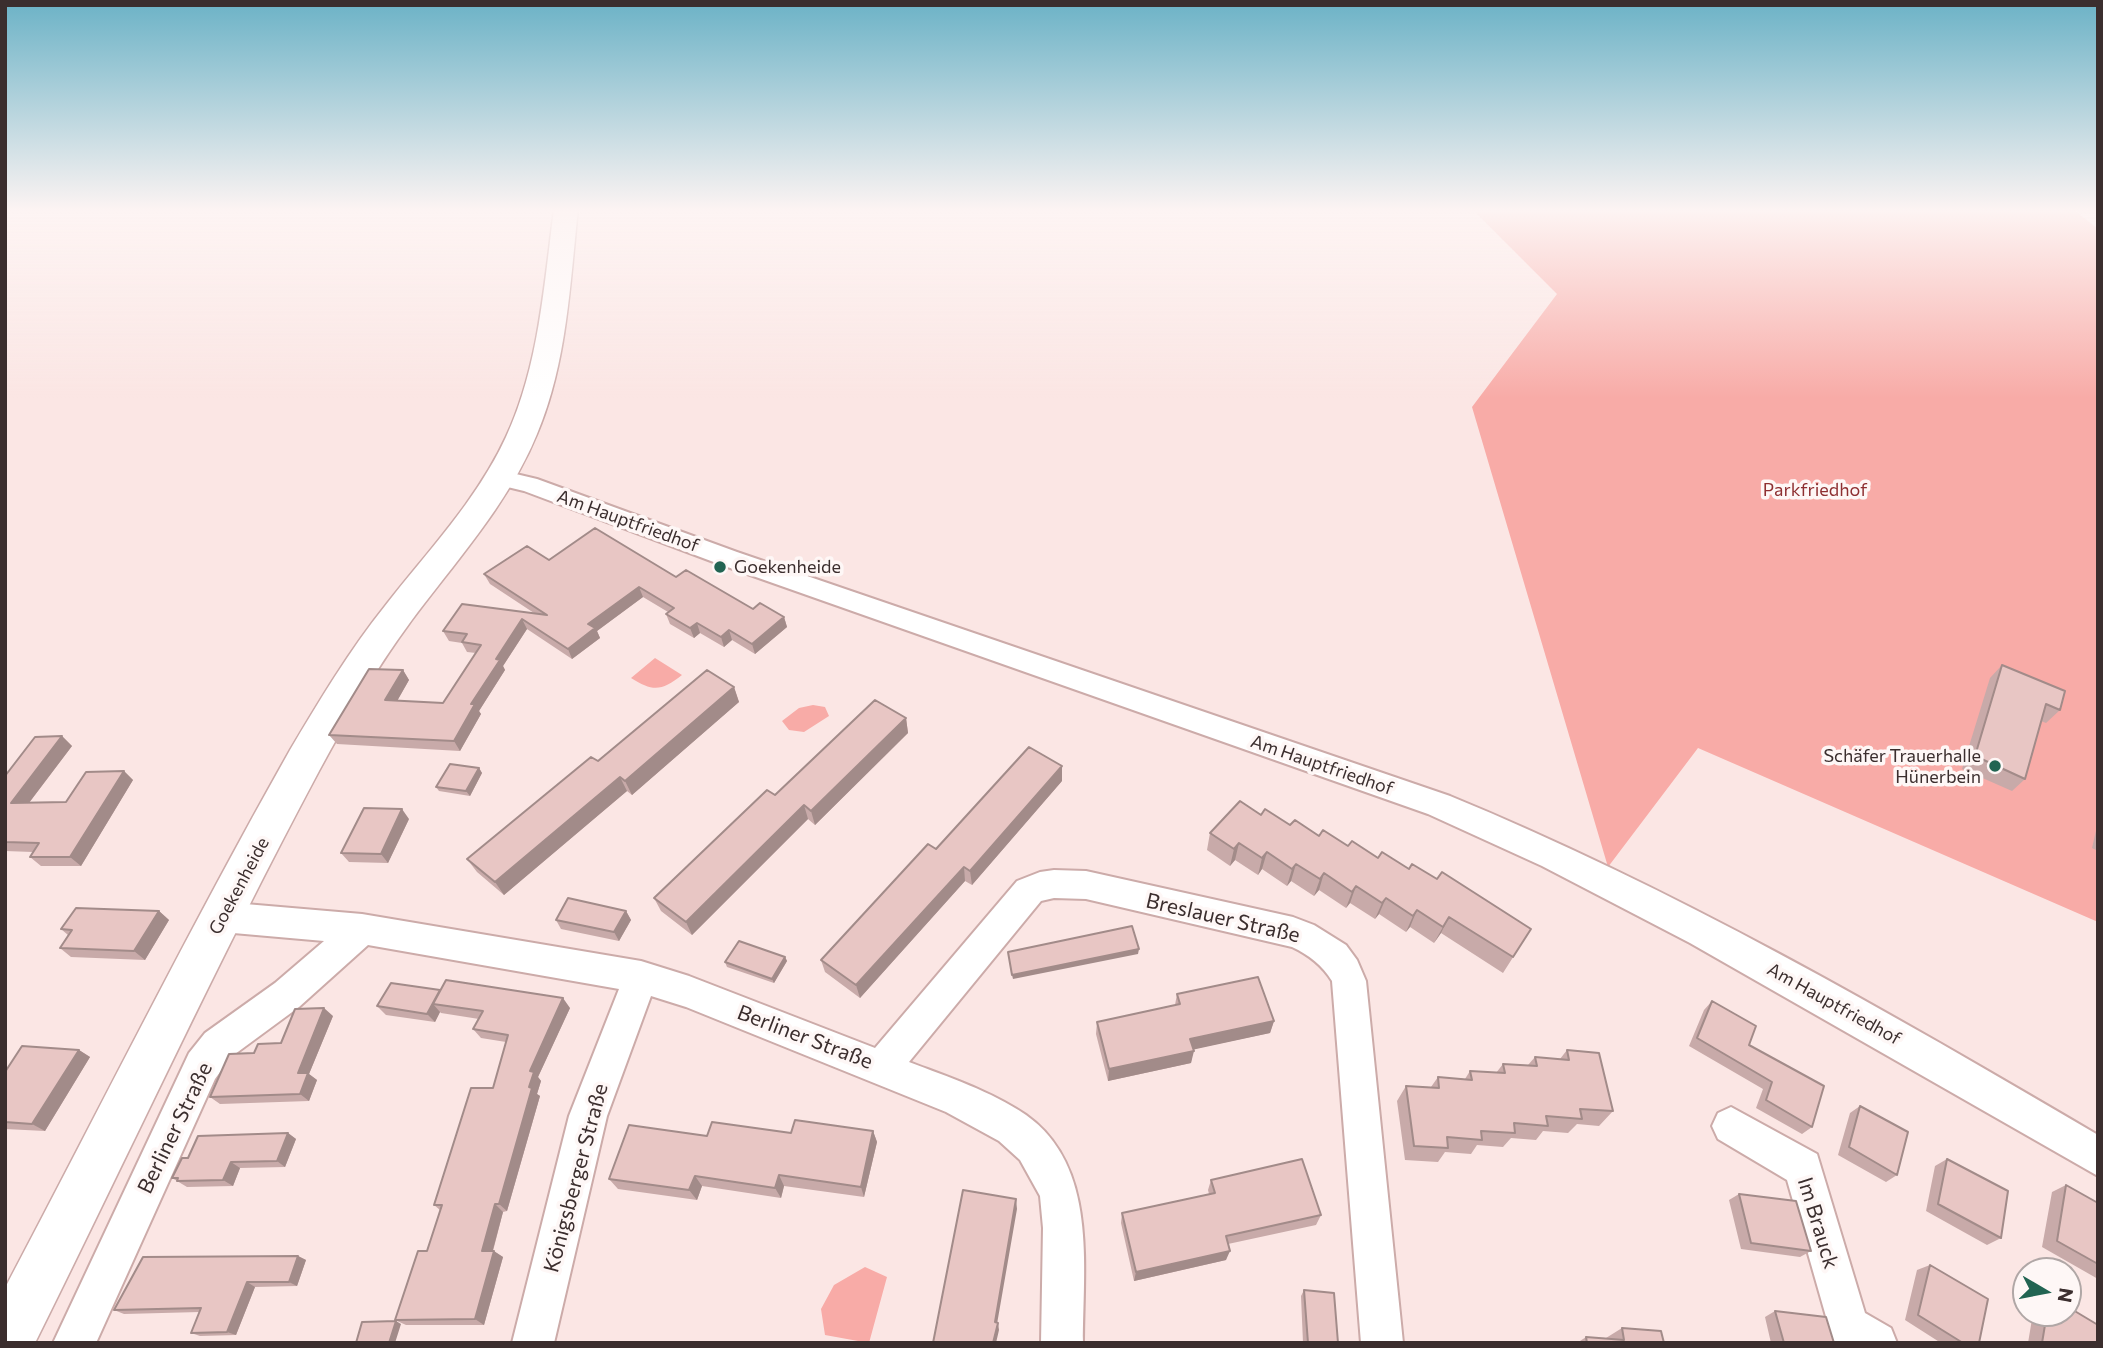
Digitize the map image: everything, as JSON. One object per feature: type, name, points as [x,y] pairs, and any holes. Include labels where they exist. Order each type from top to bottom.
[{"type":"main road","name":"Goekenheide","points":[[6,1343],[222,917],[306,760],[348,688],[499,478],[521,437],[541,380],[557,272]]},
{"type":"street","name":"Am Hauptfriedhof","points":[[499,478],[529,484],[728,558],[1439,805],[1514,835],[1617,886],[1916,1049],[2098,1157]]},
{"type":"street","name":"Breslauer Straße","points":[[882,1067],[1029,891],[1040,886],[1086,885],[1293,932],[1312,939],[1337,959],[1349,981],[1382,1343]]},
{"type":"street","name":"Berliner Straße","points":[[222,917],[362,929],[641,976],[689,992],[958,1099],[1012,1128],[1034,1147],[1059,1195],[1063,1228],[1062,1343]]},
{"type":"street","name":"Berliner Straße","points":[[74,1343],[202,1066],[218,1045],[287,995],[362,929]]},
{"type":"street","name":"Königsberger Straße","points":[[533,1343],[588,1116],[641,976]]},
{"type":"street","name":"Im Brauck","points":[[1731,1126],[1803,1168],[1849,1326],[1876,1343]]},
{"type":"green space","name":"Parkfriedhof","points":[[1535,272],[2098,272],[2098,922],[1698,748],[1608,867],[1472,407],[1557,294]]},
{"type":"green space","points":[[655,658],[682,675],[657,688],[645,686],[631,678]]},
{"type":"green space","points":[[813,705],[825,707],[829,716],[804,732],[789,730],[782,721],[799,708]]},
{"type":"green space","points":[[865,1267],[887,1277],[869,1343],[825,1335],[821,1309],[834,1285]]},
{"type":"building","points":[[595,528],[676,577],[686,570],[753,609],[760,603],[784,617],[752,644],[729,630],[721,637],[697,623],[690,628],[666,614],[674,608],[639,587],[588,624],[595,628],[568,649],[522,619],[496,659],[500,660],[471,704],[475,704],[454,741],[329,735],[369,669],[403,670],[385,700],[443,703],[481,645],[462,642],[467,634],[443,631],[462,604],[547,615],[484,574],[527,546],[549,560]]},
{"type":"building","points":[[2002,665],[2065,691],[2060,710],[2046,704],[2025,779],[1975,756]]},
{"type":"building","points":[[707,670],[734,687],[625,781],[620,777],[495,882],[467,859],[591,757],[598,761]]},
{"type":"building","points":[[875,700],[906,718],[811,811],[804,805],[686,922],[654,898],[767,790],[775,795]]},
{"type":"building","points":[[62,736],[11,803],[66,802],[86,772],[124,771],[70,857],[30,857],[39,843],[5,842],[5,776],[35,737]]},
{"type":"building","points":[[1029,747],[1062,766],[970,871],[964,867],[856,985],[821,960],[928,844],[936,849]]},
{"type":"building","points":[[450,764],[479,768],[466,791],[436,787]]},
{"type":"building","points":[[1240,801],[1261,815],[1265,809],[1290,825],[1295,820],[1319,836],[1323,830],[1348,846],[1352,841],[1378,858],[1382,852],[1409,869],[1412,864],[1437,879],[1442,872],[1531,929],[1513,957],[1449,917],[1443,927],[1417,910],[1413,916],[1386,898],[1382,903],[1356,886],[1352,892],[1324,873],[1320,879],[1296,864],[1292,869],[1267,852],[1262,858],[1239,843],[1234,849],[1210,833]]},
{"type":"building","points":[[364,808],[402,809],[381,854],[341,853]]},
{"type":"building","points":[[568,898],[626,911],[614,932],[556,920]]},
{"type":"building","points":[[76,908],[159,911],[134,951],[60,948],[72,930],[61,929]]},
{"type":"building","points":[[1132,926],[1139,949],[1012,975],[1008,952]]},
{"type":"building","points":[[739,941],[785,957],[772,979],[725,962]]},
{"type":"building","points":[[1258,977],[1274,1021],[1190,1039],[1194,1051],[1109,1069],[1097,1022],[1180,1004],[1177,994]]},
{"type":"building","points":[[446,980],[563,998],[530,1071],[534,1072],[529,1087],[532,1088],[499,1204],[495,1204],[482,1251],[494,1251],[475,1319],[395,1320],[418,1251],[427,1251],[442,1205],[434,1205],[471,1088],[493,1088],[508,1035],[473,1029],[483,1011],[433,1004]]},
{"type":"building","points":[[391,983],[440,990],[427,1014],[377,1006]]},
{"type":"building","points":[[1712,1001],[1756,1026],[1749,1045],[1824,1086],[1812,1127],[1766,1100],[1772,1082],[1697,1038]]},
{"type":"building","points":[[324,1008],[298,1073],[308,1073],[300,1094],[210,1097],[229,1054],[254,1053],[258,1044],[281,1043],[295,1009]]},
{"type":"building","points":[[22,1046],[79,1050],[32,1124],[5,1122],[5,1072]]},
{"type":"building","points":[[1567,1050],[1599,1053],[1613,1111],[1580,1109],[1582,1119],[1546,1116],[1548,1126],[1514,1123],[1515,1133],[1481,1131],[1482,1140],[1447,1137],[1448,1148],[1414,1146],[1406,1086],[1439,1088],[1438,1077],[1472,1080],[1470,1071],[1505,1073],[1503,1064],[1537,1066],[1535,1057],[1569,1060]]},
{"type":"building","points":[[1860,1106],[1908,1132],[1897,1175],[1849,1147]]},
{"type":"building","points":[[795,1120],[873,1131],[861,1187],[779,1175],[775,1188],[695,1176],[689,1190],[609,1179],[629,1125],[707,1136],[712,1122],[791,1133]]},
{"type":"building","points":[[288,1133],[277,1161],[231,1162],[223,1180],[177,1181],[178,1178],[172,1178],[182,1158],[188,1158],[198,1136]]},
{"type":"building","points":[[1302,1159],[1321,1215],[1226,1236],[1230,1251],[1136,1272],[1122,1213],[1215,1193],[1211,1180]]},
{"type":"building","points":[[1947,1159],[2008,1191],[2001,1238],[1938,1204]]},
{"type":"building","points":[[2066,1185],[2098,1203],[2098,1264],[2057,1241]]},
{"type":"building","points":[[963,1190],[1016,1199],[995,1322],[998,1323],[993,1343],[933,1343]]},
{"type":"building","points":[[1739,1194],[1796,1201],[1811,1251],[1751,1243]]},
{"type":"building","points":[[298,1256],[289,1282],[247,1282],[227,1332],[191,1333],[201,1308],[114,1310],[143,1257]]},
{"type":"building","points":[[1930,1265],[1988,1299],[1979,1343],[1963,1343],[1918,1315]]},
{"type":"building","points":[[1304,1290],[1334,1293],[1338,1343],[1308,1343]]},
{"type":"building","points":[[1775,1311],[1826,1317],[1834,1343],[1784,1343]]},
{"type":"building","points":[[2082,1315],[2098,1325],[2098,1343],[2042,1343],[2045,1327],[2082,1327]]},
{"type":"building","points":[[396,1321],[389,1343],[356,1343],[362,1322]]},
{"type":"building","points":[[1622,1328],[1661,1331],[1664,1343],[1587,1343],[1586,1337],[1624,1340]]},
{"type":"place","name":"Goekenheide","points":[[720,567]]},
{"type":"place","name":"Schäfer Trauerhalle Hünerbein","points":[[1995,766]]}]
